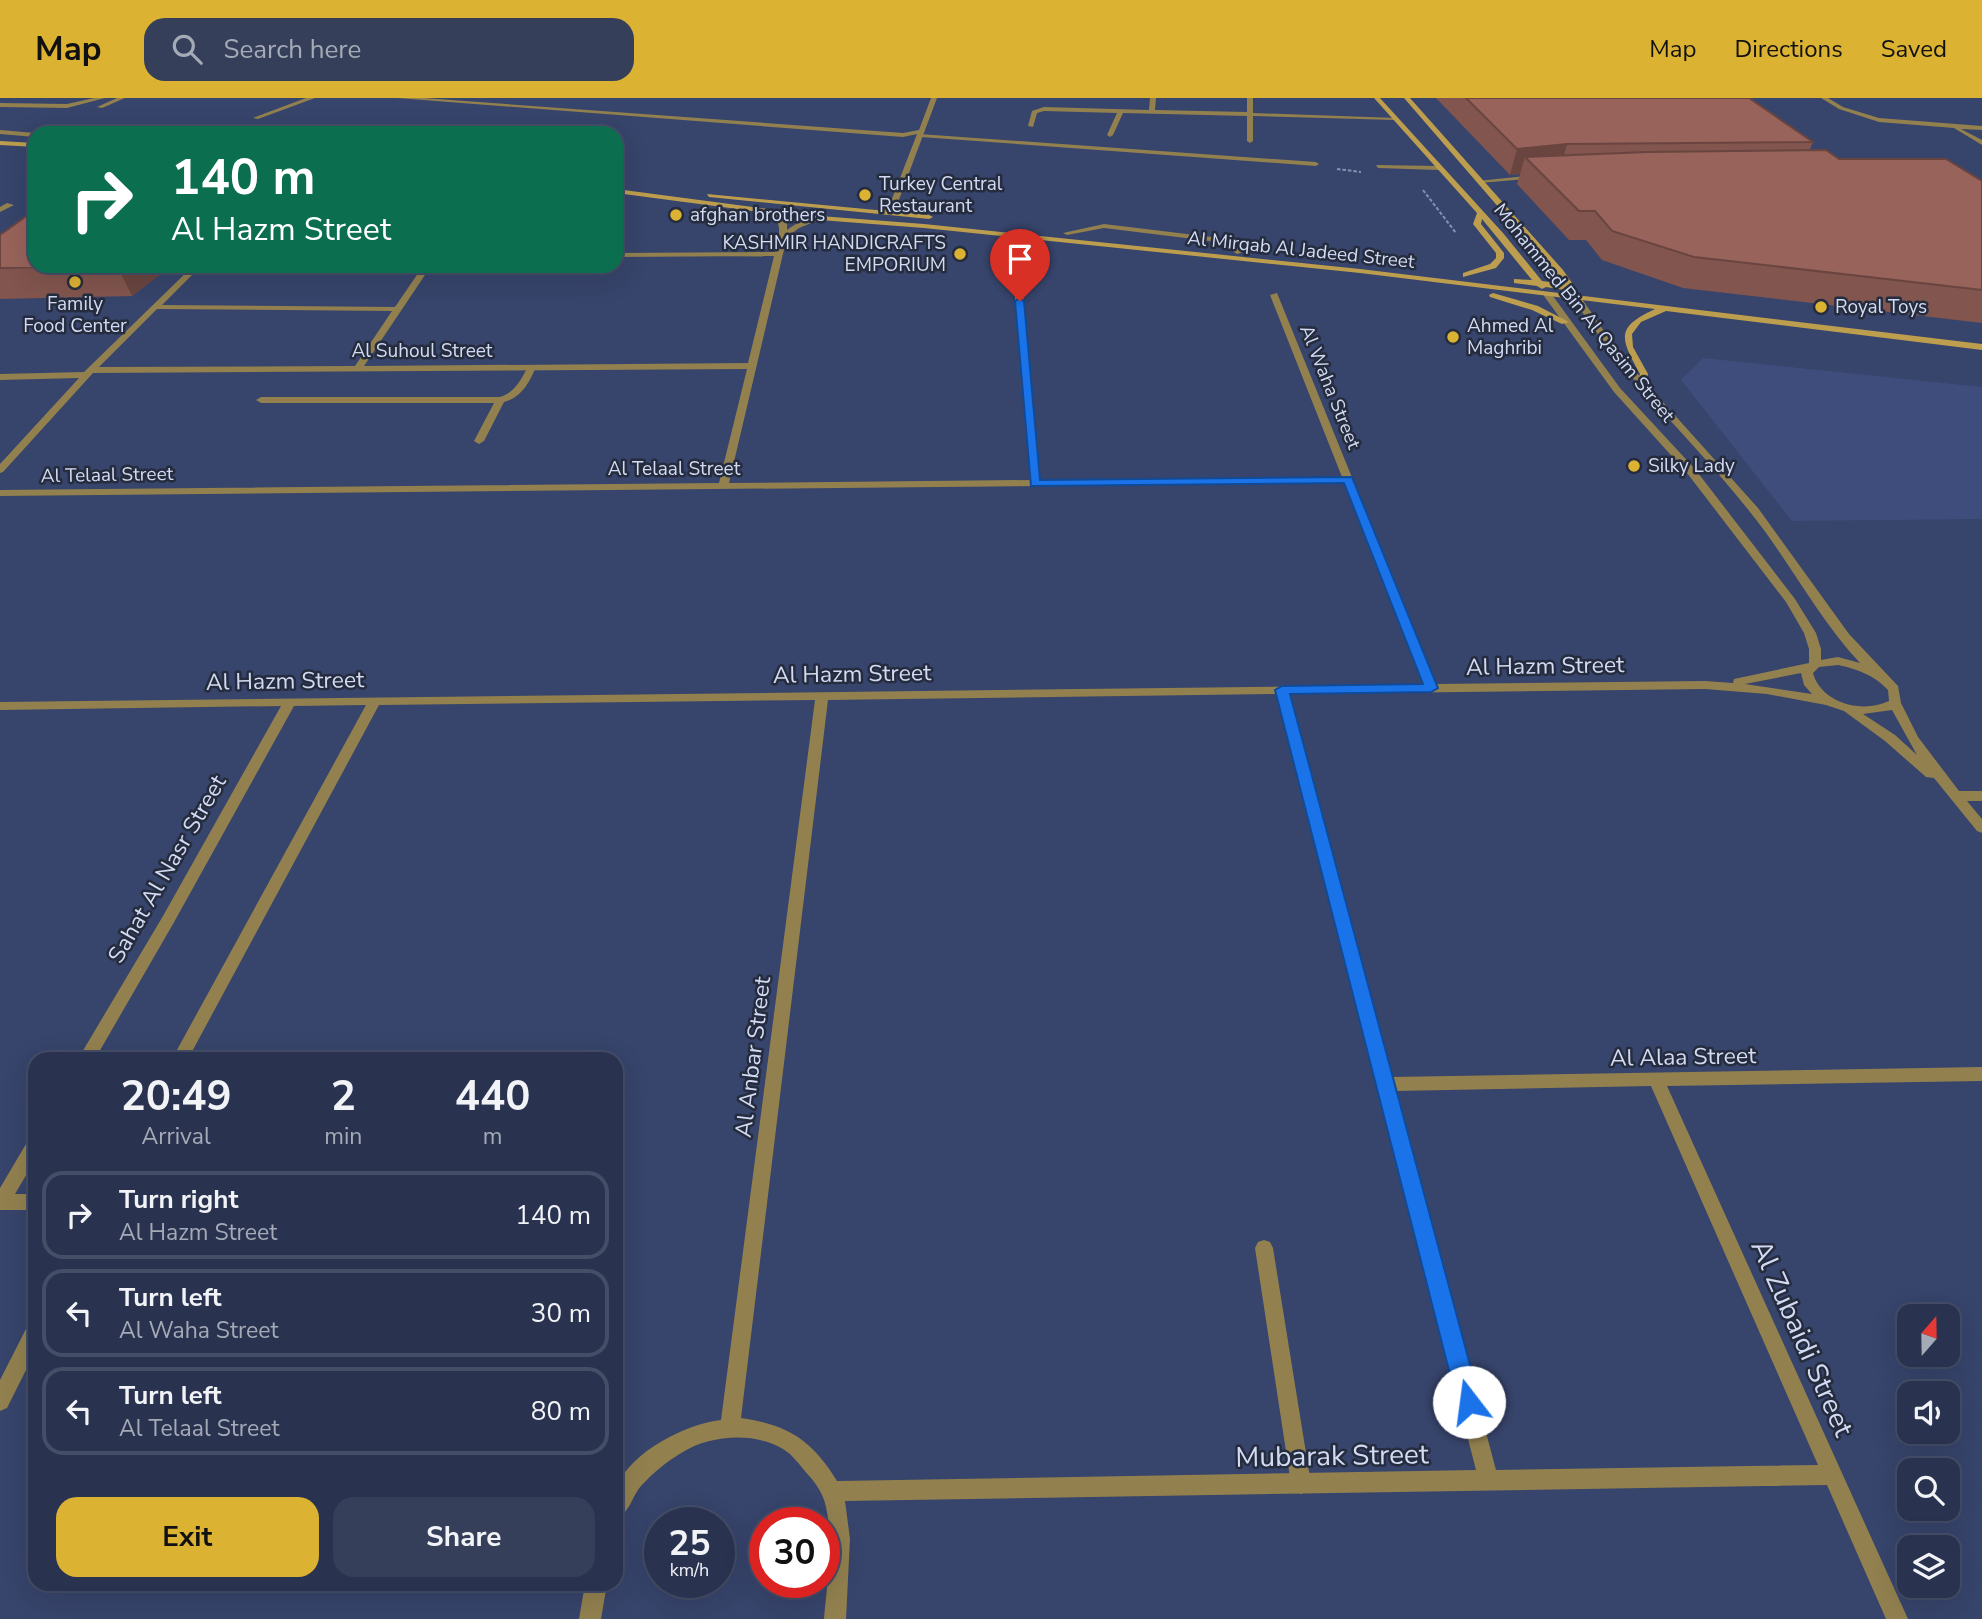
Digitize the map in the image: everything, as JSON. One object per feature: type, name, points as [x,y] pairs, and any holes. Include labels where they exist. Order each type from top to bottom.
[{"type":"street","points":[[0,105],[45,108],[102,98]]},
{"type":"street","points":[[100,107],[122,98]]},
{"type":"street","points":[[257,118],[313,98]]},
{"type":"street","points":[[400,98],[826,127],[904,135],[920,133],[1317,164]]},
{"type":"street","points":[[727,206],[849,214],[882,212],[893,205],[934,98]]},
{"type":"street","points":[[1057,110],[1059,98]]},
{"type":"street","points":[[1152,112],[1153,98]]},
{"type":"street","points":[[1250,98],[1250,141]]},
{"type":"street","name":"Mohammed Bin Al Qasim Street","points":[[1377,98],[1538,283],[1629,406],[1691,471],[1791,601],[1810,633],[1815,649],[1813,666],[1807,673],[1811,688],[1831,702]]},
{"type":"street","name":"Mohammed Bin Al Qasim Street","points":[[1407,98],[1571,287],[1607,343],[1641,385],[1754,509],[1841,631],[1894,689],[1895,703]]},
{"type":"street","points":[[1824,98],[1839,109],[1855,115],[1892,121],[1982,128]]},
{"type":"street","points":[[1031,126],[1035,110],[1394,118]]},
{"type":"street","points":[[1110,135],[1121,111]]},
{"type":"street","points":[[1953,126],[1982,143]]},
{"type":"street","points":[[0,132],[28,134]]},
{"type":"street","points":[[0,143],[28,145]]},
{"type":"street","points":[[1377,165],[1437,167]]},
{"type":"street","points":[[1470,171],[1544,175],[1480,181]]},
{"type":"street","name":"Al Mirqab Al Jadeed Street","points":[[623,191],[882,212],[1068,233],[1104,226],[1220,240],[1240,252],[1351,261],[1571,287]]},
{"type":"street","name":"Al Mirqab Al Jadeed Street","points":[[623,191],[776,213],[946,228],[1431,280],[1982,347]]},
{"type":"street","points":[[0,210],[10,205]]},
{"type":"street","points":[[723,486],[783,236],[783,222],[776,213]]},
{"type":"street","points":[[1466,275],[1493,266],[1500,258],[1497,248],[1477,224],[1480,214]]},
{"type":"street","points":[[783,236],[796,226],[820,218]]},
{"type":"street","points":[[1015,249],[1035,483]]},
{"type":"street","points":[[623,255],[779,254]]},
{"type":"street","points":[[0,470],[89,373],[190,273]]},
{"type":"street","points":[[357,369],[422,273]]},
{"type":"street","points":[[1431,280],[1518,302],[1565,322]]},
{"type":"street","name":"Al Waha Street","points":[[1274,295],[1431,688]]},
{"type":"street","points":[[156,307],[398,309]]},
{"type":"street","points":[[1641,385],[1644,374],[1629,347],[1628,334],[1638,320],[1663,309]]},
{"type":"street","name":"Al Suhoul Street","points":[[0,377],[357,369],[752,366]]},
{"type":"street","points":[[261,400],[500,400],[517,394],[533,367]]},
{"type":"street","points":[[479,441],[500,400]]},
{"type":"street","name":"Al Telaal Street","points":[[0,493],[1348,480]]},
{"type":"street","name":"Al Hazm Street","points":[[1705,685],[1761,679],[1825,662],[1852,663],[1880,675]]},
{"type":"street","name":"Al Hazm Street","points":[[0,706],[1705,685],[1767,690],[1831,702]]},
{"type":"street","points":[[1282,690],[1489,1481]]},
{"type":"street","name":"Al Anbar Street","points":[[730,1426],[822,695]]},
{"type":"street","points":[[184,1052],[375,701]]},
{"type":"street","name":"Sahat Al Nasr Street","points":[[90,1052],[168,920],[290,702]]},
{"type":"street","points":[[1831,702],[1846,708],[1890,738],[1976,812],[1982,828]]},
{"type":"street","points":[[1846,708],[1877,712],[1895,703],[1909,732],[1954,795]]},
{"type":"street","points":[[1954,795],[1982,796]]},
{"type":"street","name":"Al Alaa Street","points":[[1385,1084],[1982,1074]]},
{"type":"street","name":"Al Zubaidi Street","points":[[1656,1080],[1897,1619]]},
{"type":"street","points":[[0,1202],[28,1156]]},
{"type":"street","points":[[0,1202],[28,1202]]},
{"type":"street","points":[[1264,1248],[1301,1484]]},
{"type":"street","points":[[0,1401],[28,1346]]},
{"type":"street","points":[[623,1494],[651,1459],[689,1435],[730,1426],[772,1432],[808,1454],[832,1491],[840,1535],[835,1619]]},
{"type":"street","name":"Mubarak Street","points":[[832,1491],[1833,1475]]},
{"type":"street","points":[[590,1619],[595,1591]]},
{"type":"path","points":[[1420,186],[1461,239]]},
{"type":"shaded area","points":[[1703,358],[1982,387],[1982,519],[1792,521],[1681,380]]},
{"type":"building","points":[[1466,98],[1749,98],[1813,142],[1567,144],[1517,149]]},
{"type":"building","points":[[1826,150],[1839,159],[1946,159],[1982,181],[1982,290],[1694,257],[1612,231],[1595,211],[1579,211],[1525,157],[1647,152]]},
{"type":"building","points":[[28,215],[28,267],[0,268],[0,235]]},
{"type":"place","name":"Turkey Central Restaurant","points":[[865,195]]},
{"type":"place","name":"afghan brothers","points":[[676,215]]},
{"type":"place","name":"KASHMIR HANDICRAFTS EMPORIUM","points":[[960,254]]},
{"type":"place","name":"Family Food Center","points":[[75,282]]},
{"type":"place","name":"Royal Toys","points":[[1821,307]]},
{"type":"place","name":"Ahmed Al Maghribi","points":[[1453,337]]},
{"type":"place","name":"Silky Lady","points":[[1634,466]]},
{"type":"route","points":[[1020,301],[1035,483],[1348,480],[1431,688],[1282,690],[1469,1402]]}]
